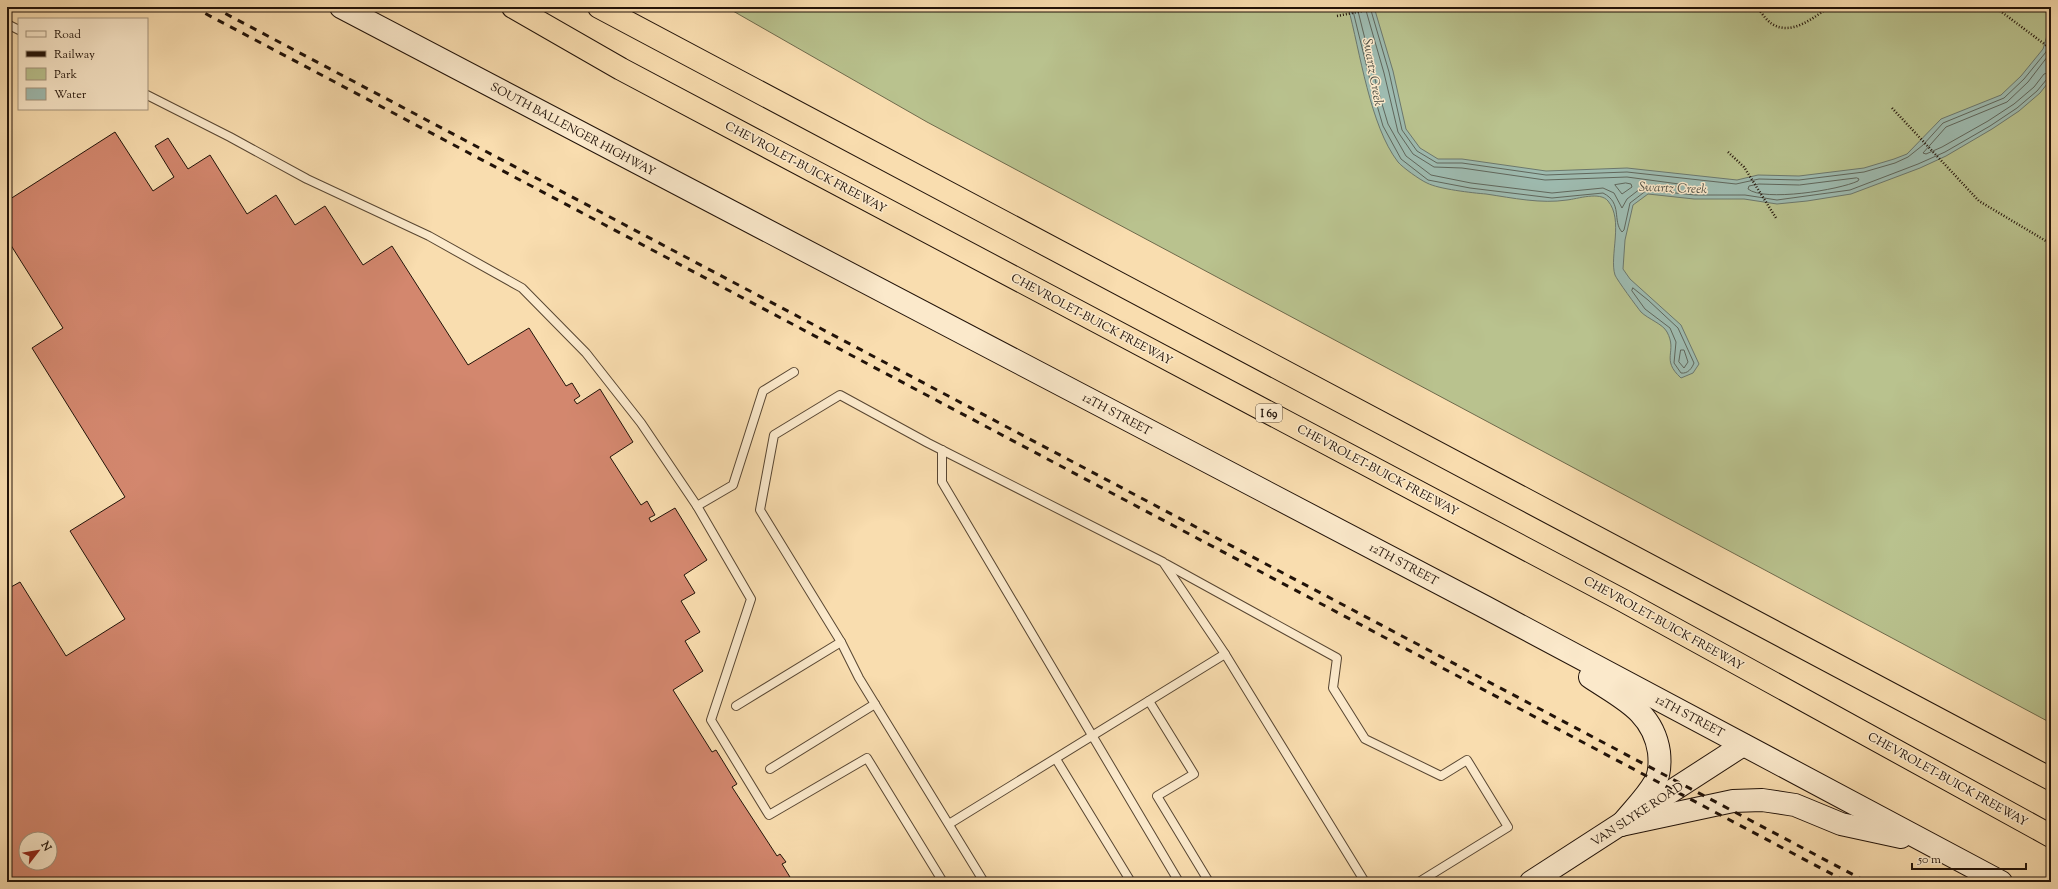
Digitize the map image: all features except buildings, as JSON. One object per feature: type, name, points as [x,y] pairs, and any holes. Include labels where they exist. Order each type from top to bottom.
[{"type":"highway","name":"CHEVROLET-BUICK FREEWAY","points":[[513,7],[621,69],[1622,600],[2051,836]]},
{"type":"highway","points":[[599,7],[2051,779]]},
{"type":"street","name":"SOUTH BALLENGER HIGHWAY","points":[[341,7],[804,250]]},
{"type":"street","name":"12TH STREET","points":[[804,250],[1485,607],[2001,882]]},
{"type":"street","points":[[1485,607],[1634,707],[1648,721],[1657,737],[1660,757],[1659,772],[1655,782],[1620,825]]},
{"type":"street","name":"VAN SLYKE ROAD","points":[[1531,882],[1743,745]]},
{"type":"street","points":[[1620,825],[1734,802],[1762,800],[1795,805],[1841,824],[1927,843]]},
{"type":"lane","points":[[7,24],[18,30]]},
{"type":"lane","points":[[148,96],[230,137],[307,179],[429,236],[522,288],[586,353],[641,423],[697,506],[751,599],[711,720],[769,815],[867,758],[943,882]]},
{"type":"lane","points":[[697,506],[733,484],[763,391],[794,372]]},
{"type":"lane","points":[[984,882],[875,704],[841,642],[760,510],[774,435],[840,395],[942,450],[1163,562],[1337,658],[1333,688],[1365,738],[1441,776],[1467,760],[1508,827],[1418,882]]},
{"type":"lane","points":[[942,450],[942,482],[1180,882]]},
{"type":"lane","points":[[1163,562],[1225,654],[1364,882]]},
{"type":"lane","points":[[736,706],[841,642]]},
{"type":"lane","points":[[949,824],[1225,654]]},
{"type":"lane","points":[[1149,701],[1194,774],[1157,796],[1209,882]]},
{"type":"lane","points":[[770,769],[875,704]]},
{"type":"lane","points":[[1056,759],[1131,882]]},
{"type":"path","points":[[1337,16],[1383,7]]},
{"type":"path","points":[[1757,7],[1771,24],[1785,28],[1795,27],[1829,7]]},
{"type":"path","points":[[1995,7],[2051,50]]},
{"type":"path","points":[[1892,108],[1979,200],[2051,244]]},
{"type":"path","points":[[1728,152],[1744,167],[1776,218]]},
{"type":"green space","points":[[726,7],[2051,7],[2051,723],[927,122]]},
{"type":"water","name":"Swartz Creek","points":[[1348,7],[1374,7],[1393,71],[1406,129],[1420,148],[1438,159],[1462,159],[1546,171],[1627,168],[1737,180],[1758,175],[1799,176],[1864,168],[1907,154],[1941,119],[2001,95],[2021,76],[2043,49],[2051,22],[2051,79],[2040,93],[2019,111],[1946,156],[1920,168],[1851,194],[1777,204],[1744,199],[1694,199],[1648,194],[1633,205],[1625,240],[1623,269],[1630,279],[1681,325],[1699,364],[1693,373],[1681,378],[1675,371],[1670,360],[1671,345],[1667,332],[1662,326],[1641,312],[1615,275],[1614,258],[1616,228],[1613,209],[1608,201],[1600,196],[1588,196],[1557,201],[1537,201],[1439,187],[1420,179],[1398,162],[1388,147],[1373,109]]},
{"type":"railway","points":[[193,7],[1847,882]]},
{"type":"railway","points":[[213,7],[1867,882]]}]
